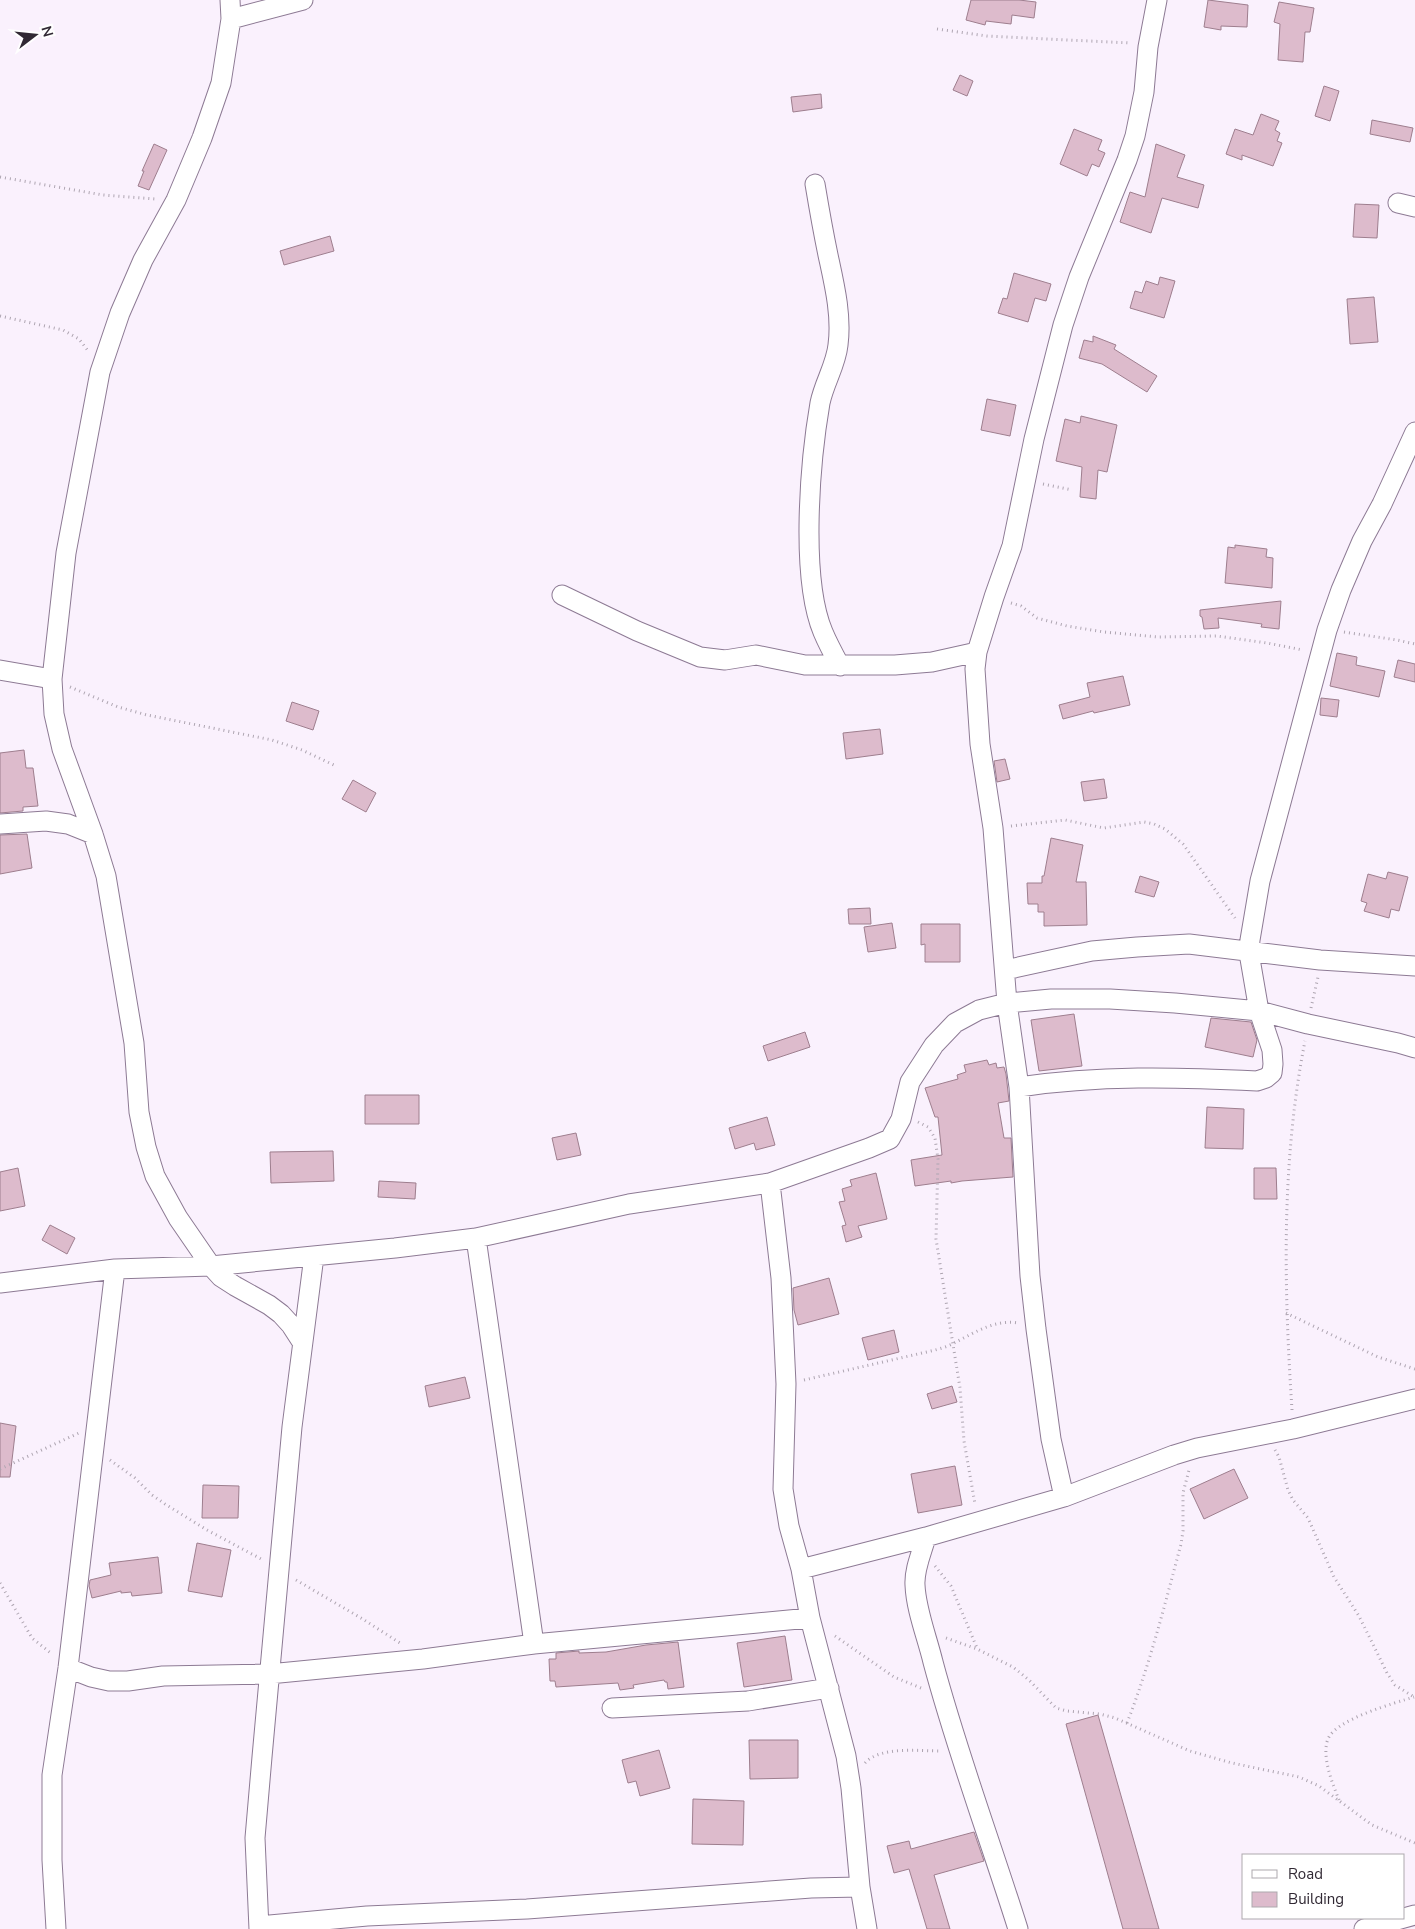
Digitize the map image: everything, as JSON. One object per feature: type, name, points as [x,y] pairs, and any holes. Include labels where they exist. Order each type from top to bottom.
[{"type":"street","points":[[230,0],[231,19],[221,83],[202,138],[176,200],[142,260],[120,313],[100,372],[66,553],[52,680],[54,714],[62,749],[106,876],[134,1043],[139,1112],[146,1147],[155,1176],[178,1218],[211,1266],[221,1277],[281,1314],[302,1342]]},
{"type":"street","points":[[231,19],[303,0]]},
{"type":"street","points":[[1064,1496],[1052,1439],[1030,1276],[1019,1087],[1007,1003],[1006,970],[993,828],[980,744],[975,669],[977,652],[1012,546],[1023,483],[1063,325],[1079,277],[1135,136],[1144,92],[1148,47],[1157,0]]},
{"type":"street","points":[[815,184],[837,304],[838,345],[833,368],[821,400],[816,432],[810,528],[811,568],[816,606],[822,631],[840,666]]},
{"type":"street","points":[[1019,1087],[1077,1080],[1161,1078],[1257,1081],[1272,1074],[1273,1057],[1259,1011],[1250,946],[1260,880],[1327,630],[1341,590],[1362,541],[1382,504],[1415,432]]},
{"type":"street","points":[[562,595],[637,631],[700,657],[725,660],[756,655],[805,665],[840,666],[932,662],[977,652]]},
{"type":"street","points":[[0,670],[52,680]]},
{"type":"street","points":[[0,824],[46,821],[68,824],[93,834]]},
{"type":"street","points":[[1006,970],[1092,951],[1137,946],[1188,944],[1250,946],[1320,960],[1415,966]]},
{"type":"street","points":[[0,1283],[115,1269],[211,1266],[476,1238],[629,1204],[770,1183],[869,1148],[890,1138],[902,1119],[910,1082],[934,1045],[955,1023],[979,1010],[1007,1003],[1051,999],[1110,999],[1259,1011],[1415,1048]]},
{"type":"street","points":[[770,1183],[781,1278],[786,1384],[783,1489],[789,1526],[801,1569],[810,1618],[846,1756],[866,1929]]},
{"type":"street","points":[[476,1238],[534,1644]]},
{"type":"street","points":[[314,1256],[292,1427],[255,1838],[259,1928],[367,1916],[527,1910],[811,1888],[860,1887]]},
{"type":"street","points":[[56,1929],[52,1860],[52,1775],[68,1668],[115,1269]]},
{"type":"street","points":[[801,1569],[924,1545],[978,1522],[1064,1496],[1197,1448],[1293,1428],[1415,1399]]},
{"type":"street","points":[[924,1545],[914,1583],[921,1616],[941,1692],[1018,1929]]},
{"type":"street","points":[[68,1668],[91,1677],[109,1681],[128,1681],[163,1676],[269,1674],[423,1659],[534,1644],[810,1618]]},
{"type":"street","points":[[612,1708],[748,1701],[829,1688]]},
{"type":"street","points":[[1364,1929],[1400,1919]]},
{"type":"path","points":[[937,29],[996,36],[1112,41],[1148,47]]},
{"type":"path","points":[[0,177],[103,195],[176,200]]},
{"type":"path","points":[[0,316],[63,330],[79,339],[90,353],[100,372]]},
{"type":"path","points":[[1023,483],[1039,483],[1072,490]]},
{"type":"path","points":[[994,597],[1021,606],[1037,618],[1067,626],[1104,632],[1158,637],[1217,636],[1267,643],[1321,654]]},
{"type":"path","points":[[1327,630],[1415,644]]},
{"type":"path","points":[[52,680],[118,707],[147,715],[272,740],[302,750],[336,766]]},
{"type":"path","points":[[993,828],[1065,820],[1104,828],[1144,822],[1165,829],[1183,844],[1250,946]]},
{"type":"path","points":[[1293,1428],[1286,1313],[1286,1208],[1292,1114],[1320,960]]},
{"type":"path","points":[[902,1119],[928,1127],[935,1138],[938,1159],[936,1239],[960,1388],[964,1441],[978,1522]]},
{"type":"path","points":[[1286,1313],[1378,1357],[1415,1369]]},
{"type":"path","points":[[786,1384],[931,1351],[1002,1322],[1014,1322],[1036,1329]]},
{"type":"path","points":[[0,1469],[96,1425]]},
{"type":"path","points":[[1256,1436],[1277,1452],[1288,1490],[1308,1518],[1334,1577],[1359,1616],[1387,1673],[1395,1685],[1415,1697]]},
{"type":"path","points":[[94,1446],[165,1504],[207,1530],[278,1568],[361,1618],[423,1659]]},
{"type":"path","points":[[1127,1723],[1142,1685],[1181,1544],[1183,1493],[1188,1471],[1197,1448]]},
{"type":"path","points":[[924,1545],[951,1586],[978,1649]]},
{"type":"path","points":[[0,1583],[32,1638],[68,1668]]},
{"type":"path","points":[[921,1616],[935,1632],[944,1638],[978,1649],[1013,1667],[1029,1680],[1056,1708],[1100,1714],[1127,1723],[1190,1751],[1232,1763],[1299,1777],[1319,1786],[1372,1825],[1415,1843]]},
{"type":"path","points":[[810,1618],[894,1677],[918,1687],[941,1692]]},
{"type":"path","points":[[1339,1802],[1330,1777],[1326,1755],[1328,1739],[1337,1728],[1355,1718],[1415,1697]]},
{"type":"path","points":[[851,1788],[862,1767],[870,1758],[885,1752],[959,1750]]},
{"type":"building","points":[[971,0],[1036,2],[1034,18],[1012,15],[1011,24],[986,21],[985,25],[966,20]]},
{"type":"building","points":[[1208,0],[1248,5],[1247,27],[1221,26],[1221,30],[1204,27]]},
{"type":"building","points":[[1279,2],[1314,8],[1310,32],[1305,32],[1303,62],[1278,60],[1280,24],[1274,22]]},
{"type":"building","points":[[960,75],[973,81],[967,96],[953,90]]},
{"type":"building","points":[[1324,86],[1339,91],[1330,121],[1315,116]]},
{"type":"building","points":[[821,94],[822,108],[793,112],[791,97]]},
{"type":"building","points":[[1261,114],[1279,121],[1275,130],[1280,133],[1277,141],[1282,143],[1273,166],[1242,155],[1242,160],[1226,154],[1235,129],[1253,135]]},
{"type":"building","points":[[1372,120],[1413,128],[1410,142],[1370,134]]},
{"type":"building","points":[[1074,129],[1102,140],[1098,150],[1105,153],[1099,167],[1092,164],[1087,176],[1060,164]]},
{"type":"building","points":[[154,144],[167,150],[149,190],[138,186],[144,171],[142,171]]},
{"type":"building","points":[[1156,144],[1185,155],[1177,177],[1204,185],[1198,208],[1162,198],[1151,233],[1120,222],[1130,192],[1145,197]]},
{"type":"building","points":[[1355,204],[1379,205],[1377,238],[1353,237]]},
{"type":"building","points":[[330,236],[334,251],[284,265],[280,251]]},
{"type":"building","points":[[1014,273],[1051,284],[1046,301],[1035,298],[1028,322],[998,313],[1003,298],[1007,299]]},
{"type":"building","points":[[1160,277],[1175,281],[1164,318],[1130,308],[1135,291],[1142,293],[1146,281],[1158,285]]},
{"type":"building","points":[[1374,297],[1378,342],[1350,344],[1347,299]]},
{"type":"building","points":[[1093,336],[1116,345],[1114,349],[1157,376],[1147,392],[1102,364],[1079,358],[1084,340],[1093,342]]},
{"type":"building","points":[[987,399],[1016,405],[1010,436],[981,430]]},
{"type":"building","points":[[1081,416],[1117,425],[1107,472],[1098,470],[1096,499],[1080,497],[1082,467],[1056,461],[1065,419],[1080,423]]},
{"type":"building","points":[[1235,545],[1267,549],[1266,557],[1273,558],[1272,588],[1225,583],[1228,547],[1235,548]]},
{"type":"building","points":[[1281,601],[1279,629],[1261,627],[1262,624],[1218,618],[1219,628],[1204,629],[1202,617],[1200,616],[1200,610]]},
{"type":"building","points":[[1337,653],[1357,657],[1356,665],[1385,671],[1379,697],[1330,686]]},
{"type":"building","points":[[1398,660],[1415,664],[1415,682],[1394,677]]},
{"type":"building","points":[[1123,676],[1130,705],[1094,713],[1093,711],[1063,719],[1059,705],[1090,697],[1087,683]]},
{"type":"building","points":[[1321,698],[1339,700],[1337,717],[1320,715]]},
{"type":"building","points":[[292,702],[319,711],[313,730],[286,721]]},
{"type":"building","points":[[880,729],[883,754],[846,759],[843,733]]},
{"type":"building","points":[[24,750],[26,768],[33,768],[38,806],[23,807],[23,811],[0,813],[0,753]]},
{"type":"building","points":[[1005,759],[1010,779],[997,782],[994,761]]},
{"type":"building","points":[[1104,779],[1107,798],[1084,801],[1081,782]]},
{"type":"building","points":[[353,780],[376,793],[366,812],[342,799]]},
{"type":"building","points":[[27,834],[32,868],[0,874],[0,835]]},
{"type":"building","points":[[1051,838],[1083,845],[1076,882],[1086,882],[1087,925],[1044,926],[1044,912],[1038,912],[1038,904],[1028,904],[1027,883],[1042,883]]},
{"type":"building","points":[[1388,872],[1408,877],[1399,911],[1391,909],[1389,918],[1364,911],[1367,903],[1361,901],[1368,874],[1386,879]]},
{"type":"building","points":[[1140,876],[1159,882],[1154,897],[1135,892]]},
{"type":"building","points":[[870,908],[871,924],[849,924],[848,909]]},
{"type":"building","points":[[892,923],[896,948],[868,952],[864,927]]},
{"type":"building","points":[[921,924],[960,924],[960,962],[925,962],[925,944],[921,945]]},
{"type":"building","points":[[1074,1014],[1082,1066],[1039,1071],[1031,1020]]},
{"type":"building","points":[[1211,1018],[1251,1022],[1257,1040],[1253,1057],[1205,1047]]},
{"type":"building","points":[[805,1032],[810,1047],[768,1061],[763,1046]]},
{"type":"building","points":[[987,1060],[989,1065],[996,1063],[997,1068],[1004,1067],[1006,1074],[1009,1101],[998,1103],[1004,1138],[1011,1138],[1013,1177],[951,1183],[951,1181],[915,1186],[911,1160],[942,1155],[938,1117],[935,1117],[925,1088],[958,1079],[957,1075],[966,1072],[964,1065]]},
{"type":"building","points":[[365,1095],[419,1095],[419,1124],[365,1124]]},
{"type":"building","points":[[1207,1107],[1244,1109],[1243,1149],[1205,1148]]},
{"type":"building","points":[[767,1117],[775,1145],[756,1150],[754,1143],[735,1149],[729,1128]]},
{"type":"building","points":[[576,1133],[581,1155],[557,1160],[552,1138]]},
{"type":"building","points":[[333,1151],[334,1181],[271,1183],[270,1152]]},
{"type":"building","points":[[18,1168],[25,1206],[0,1211],[0,1172]]},
{"type":"building","points":[[1254,1168],[1276,1168],[1277,1199],[1254,1199]]},
{"type":"building","points":[[876,1173],[887,1219],[858,1226],[862,1237],[846,1242],[842,1226],[846,1225],[839,1202],[845,1201],[842,1189],[852,1186],[850,1180]]},
{"type":"building","points":[[379,1181],[416,1183],[415,1199],[378,1197]]},
{"type":"building","points":[[50,1225],[75,1238],[67,1254],[42,1240]]},
{"type":"building","points":[[829,1278],[839,1314],[798,1325],[794,1310],[793,1288]]},
{"type":"building","points":[[894,1330],[899,1352],[868,1360],[862,1338]]},
{"type":"building","points":[[465,1377],[470,1398],[429,1407],[425,1386]]},
{"type":"building","points":[[952,1386],[957,1402],[932,1409],[927,1394]]},
{"type":"building","points":[[0,1423],[16,1426],[10,1477],[0,1477]]},
{"type":"building","points":[[955,1466],[962,1505],[918,1513],[911,1474]]},
{"type":"building","points":[[1234,1469],[1248,1498],[1204,1519],[1190,1489]]},
{"type":"building","points":[[203,1485],[239,1486],[238,1518],[202,1518]]},
{"type":"building","points":[[197,1543],[231,1550],[222,1597],[188,1591]]},
{"type":"building","points":[[158,1557],[162,1593],[132,1596],[131,1592],[121,1593],[121,1591],[92,1598],[89,1586],[90,1580],[111,1575],[109,1563]]},
{"type":"building","points":[[785,1636],[792,1680],[744,1687],[737,1643]]},
{"type":"building","points":[[678,1642],[684,1687],[668,1689],[667,1682],[664,1680],[633,1685],[634,1688],[620,1690],[618,1683],[556,1687],[555,1681],[550,1681],[549,1659],[556,1659],[556,1653],[579,1651],[579,1653],[606,1652]]},
{"type":"building","points":[[1098,1715],[1159,1929],[1123,1929],[1066,1724]]},
{"type":"building","points":[[749,1740],[798,1740],[798,1778],[750,1779]]},
{"type":"building","points":[[659,1750],[670,1788],[640,1796],[636,1781],[628,1783],[622,1760]]},
{"type":"building","points":[[693,1799],[744,1801],[743,1845],[692,1844]]},
{"type":"building","points":[[974,1832],[984,1861],[934,1875],[950,1929],[927,1929],[909,1869],[894,1873],[887,1846],[909,1841],[911,1849]]}]
